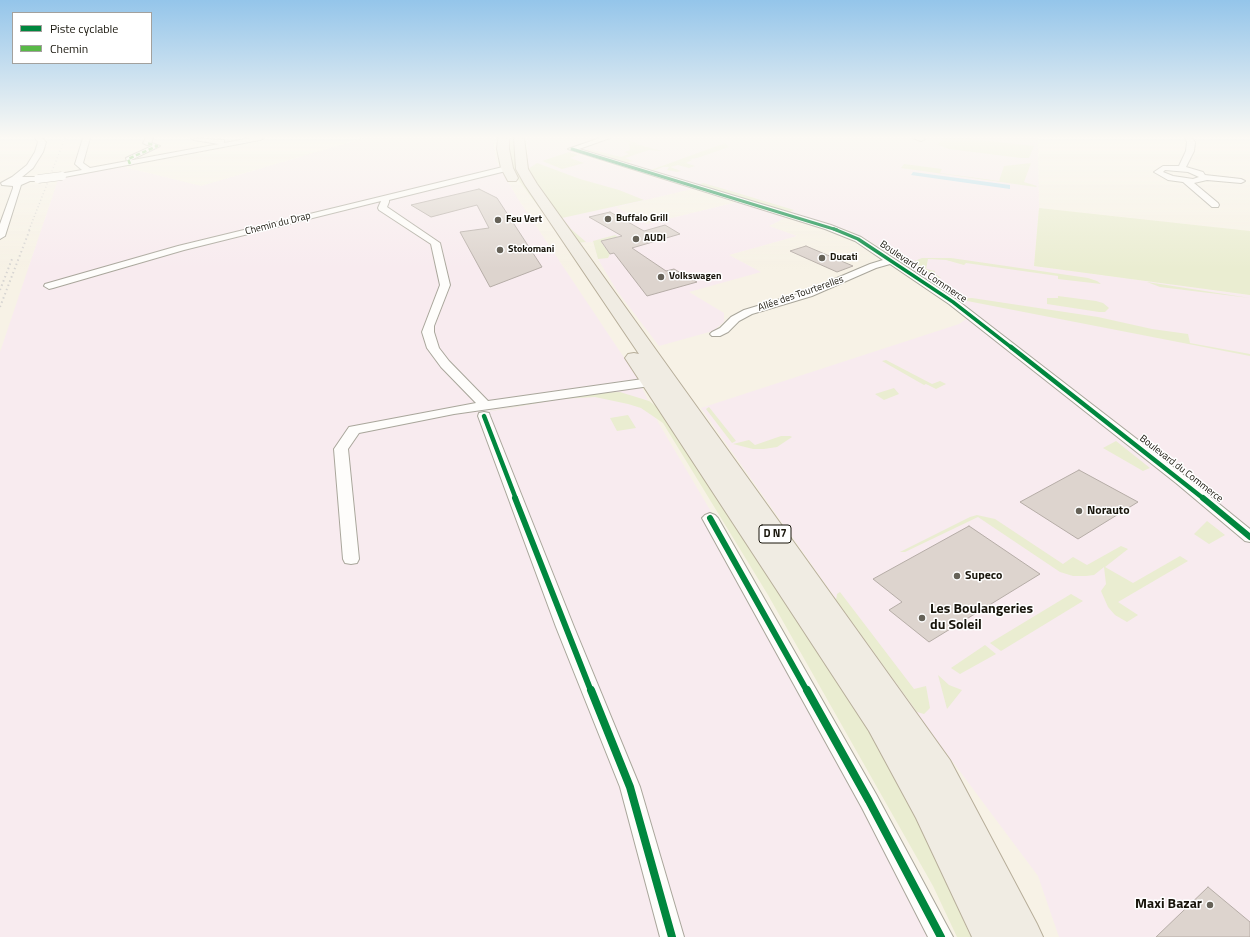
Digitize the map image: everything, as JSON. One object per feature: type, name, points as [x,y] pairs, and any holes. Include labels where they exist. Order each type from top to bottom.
[{"type":"main road","points":[[514,182],[516,186]]},
{"type":"main road","name":"D N7","points":[[529,182],[939,770],[1024,937]]},
{"type":"main road","name":"D N7","points":[[535,213],[581,278],[880,722],[928,807],[991,937]]},
{"type":"street","points":[[0,236],[17,188],[16,182]]},
{"type":"street","name":"Chemin du Drap","points":[[49,286],[181,248],[451,182]]},
{"type":"street","name":"Boulevard du Commerce","points":[[678,182],[841,232],[858,239],[953,302],[1181,480],[1250,536]]},
{"type":"street","points":[[1187,182],[1215,205]]},
{"type":"street","points":[[384,198],[385,202],[382,208],[435,243],[445,285],[428,326],[428,332],[433,348],[484,410],[565,627],[630,787],[672,937]]},
{"type":"street","name":"Allée des Tourterelles","points":[[716,334],[724,330],[735,319],[748,312],[808,294],[873,266],[891,262]]},
{"type":"street","points":[[351,559],[341,448],[354,430],[454,410],[484,410],[650,382]]},
{"type":"street","points":[[710,518],[869,801],[941,937]]},
{"type":"shaded area","points":[[57,182],[184,182],[201,186],[216,182],[508,182],[637,377],[658,422],[748,574],[951,937],[0,937],[0,352]]},
{"type":"shaded area","points":[[537,182],[668,182],[692,189],[616,207],[647,224],[737,202],[787,217],[769,226],[797,236],[729,255],[761,272],[689,292],[724,313],[724,322],[713,331],[659,346],[617,291],[598,259],[593,242],[578,243]]},
{"type":"shaded area","points":[[685,182],[1039,182],[1039,208],[1034,266],[1250,295],[1250,937],[1059,937],[1038,876],[923,722],[701,408],[959,324],[975,313],[874,244],[851,231]]},
{"type":"green space","points":[[520,182],[523,182],[541,210]]},
{"type":"green space","points":[[535,182],[590,182],[619,190],[644,200],[562,218],[571,229],[586,242],[578,243],[544,198]]},
{"type":"green space","points":[[999,182],[1024,182],[1037,186]]},
{"type":"green space","points":[[703,183],[794,210],[790,212],[698,185]]},
{"type":"green space","points":[[1039,208],[1250,231],[1250,295],[1034,266]]},
{"type":"green space","points":[[615,235],[618,237],[601,242],[610,254],[608,258],[598,259],[593,241]]},
{"type":"green space","points":[[922,258],[951,258],[1013,267],[1088,278],[1101,284],[1058,279],[1058,276],[966,263],[964,265],[946,260],[928,259],[926,269],[935,271],[935,274],[941,278],[937,278],[912,262]]},
{"type":"green space","points":[[1147,282],[1250,298],[1160,287]]},
{"type":"green space","points":[[1058,296],[1096,301],[1103,303],[1109,308],[1105,312],[1099,312],[1047,304],[1047,298],[1058,298]]},
{"type":"green space","points":[[972,298],[1098,317],[1152,329],[1188,334],[1190,343],[1250,354],[1250,356],[957,299]]},
{"type":"green space","points":[[886,360],[932,384],[940,381],[946,384],[936,389],[926,384],[924,385],[882,361]]},
{"type":"green space","points":[[894,388],[899,394],[884,400],[875,394]]},
{"type":"green space","points":[[620,392],[649,401],[661,410],[722,507],[881,749],[922,829],[971,937],[957,937],[933,886],[768,595],[663,423],[641,408],[595,397],[561,399],[463,416],[588,393]]},
{"type":"green space","points":[[709,407],[736,441],[732,443],[706,409]]},
{"type":"green space","points":[[628,415],[636,428],[617,431],[610,418]]},
{"type":"green space","points":[[781,436],[792,437],[777,447],[764,449],[753,449],[733,444],[749,440],[755,445]]},
{"type":"green space","points":[[1116,441],[1150,468],[1143,471],[1103,448]]},
{"type":"green space","points":[[977,515],[995,519],[1063,564],[1073,557],[1087,565],[1121,546],[1128,549],[1105,567],[1133,583],[1180,556],[1188,561],[1118,602],[1138,615],[1127,622],[1115,615],[1108,607],[1101,591],[1106,584],[1104,567],[1094,575],[1086,576],[1073,576],[1060,572],[978,517],[905,552],[900,552],[970,517]]},
{"type":"green space","points":[[1207,521],[1225,535],[1209,544],[1194,534]]},
{"type":"green space","points":[[840,592],[914,689],[926,686],[930,708],[924,714],[917,712],[836,600],[837,594]]},
{"type":"green space","points":[[1071,594],[1083,601],[1001,651],[990,643]]},
{"type":"green space","points":[[985,645],[996,654],[960,674],[951,668]]},
{"type":"green space","points":[[938,675],[949,685],[962,690],[947,709]]},
{"type":"water","points":[[959,182],[986,182],[1010,185],[1010,189]]},
{"type":"building","name":"Stokomani","points":[[479,189],[497,198],[542,267],[490,287],[460,232],[489,228],[477,205],[431,217],[411,205]]},
{"type":"building","points":[[610,212],[644,231],[665,225],[680,234],[632,248],[666,271],[674,269],[697,282],[647,296],[614,253],[610,254],[601,241],[622,236],[589,217]]},
{"type":"building","name":"Ducati","points":[[806,246],[853,266],[837,272],[790,251]]},
{"type":"building","name":"Norauto","points":[[1079,470],[1138,502],[1078,539],[1020,502]]},
{"type":"building","name":"Supeco","points":[[969,526],[1040,574],[929,642],[889,610],[902,602],[873,579]]},
{"type":"building","name":"Maxi Bazar","points":[[1208,887],[1250,922],[1250,937],[1156,937]]},
{"type":"railway","points":[[29,230],[48,182]]},
{"type":"railway","points":[[0,307],[30,229]]},
{"type":"railway","points":[[0,290],[12,259]]},
{"type":"cycle path","points":[[679,182],[828,227],[858,239],[953,302],[1181,480],[1250,537]]},
{"type":"cycle path","points":[[484,416],[565,627],[630,787],[672,937]]},
{"type":"cycle path","points":[[710,518],[869,801],[941,937]]},
{"type":"place","name":"Buffalo Grill","points":[[608,219]]},
{"type":"place","name":"Feu Vert","points":[[498,220]]},
{"type":"place","name":"AUDI","points":[[636,239]]},
{"type":"place","name":"Stokomani","points":[[500,250]]},
{"type":"place","name":"Ducati","points":[[822,258]]},
{"type":"place","name":"Volkswagen","points":[[661,277]]},
{"type":"place","name":"Norauto","points":[[1079,511]]},
{"type":"place","name":"Supeco","points":[[957,576]]},
{"type":"place","name":"Les Boulangeries du Soleil","points":[[922,618]]},
{"type":"place","name":"Maxi Bazar","points":[[1210,905]]}]
